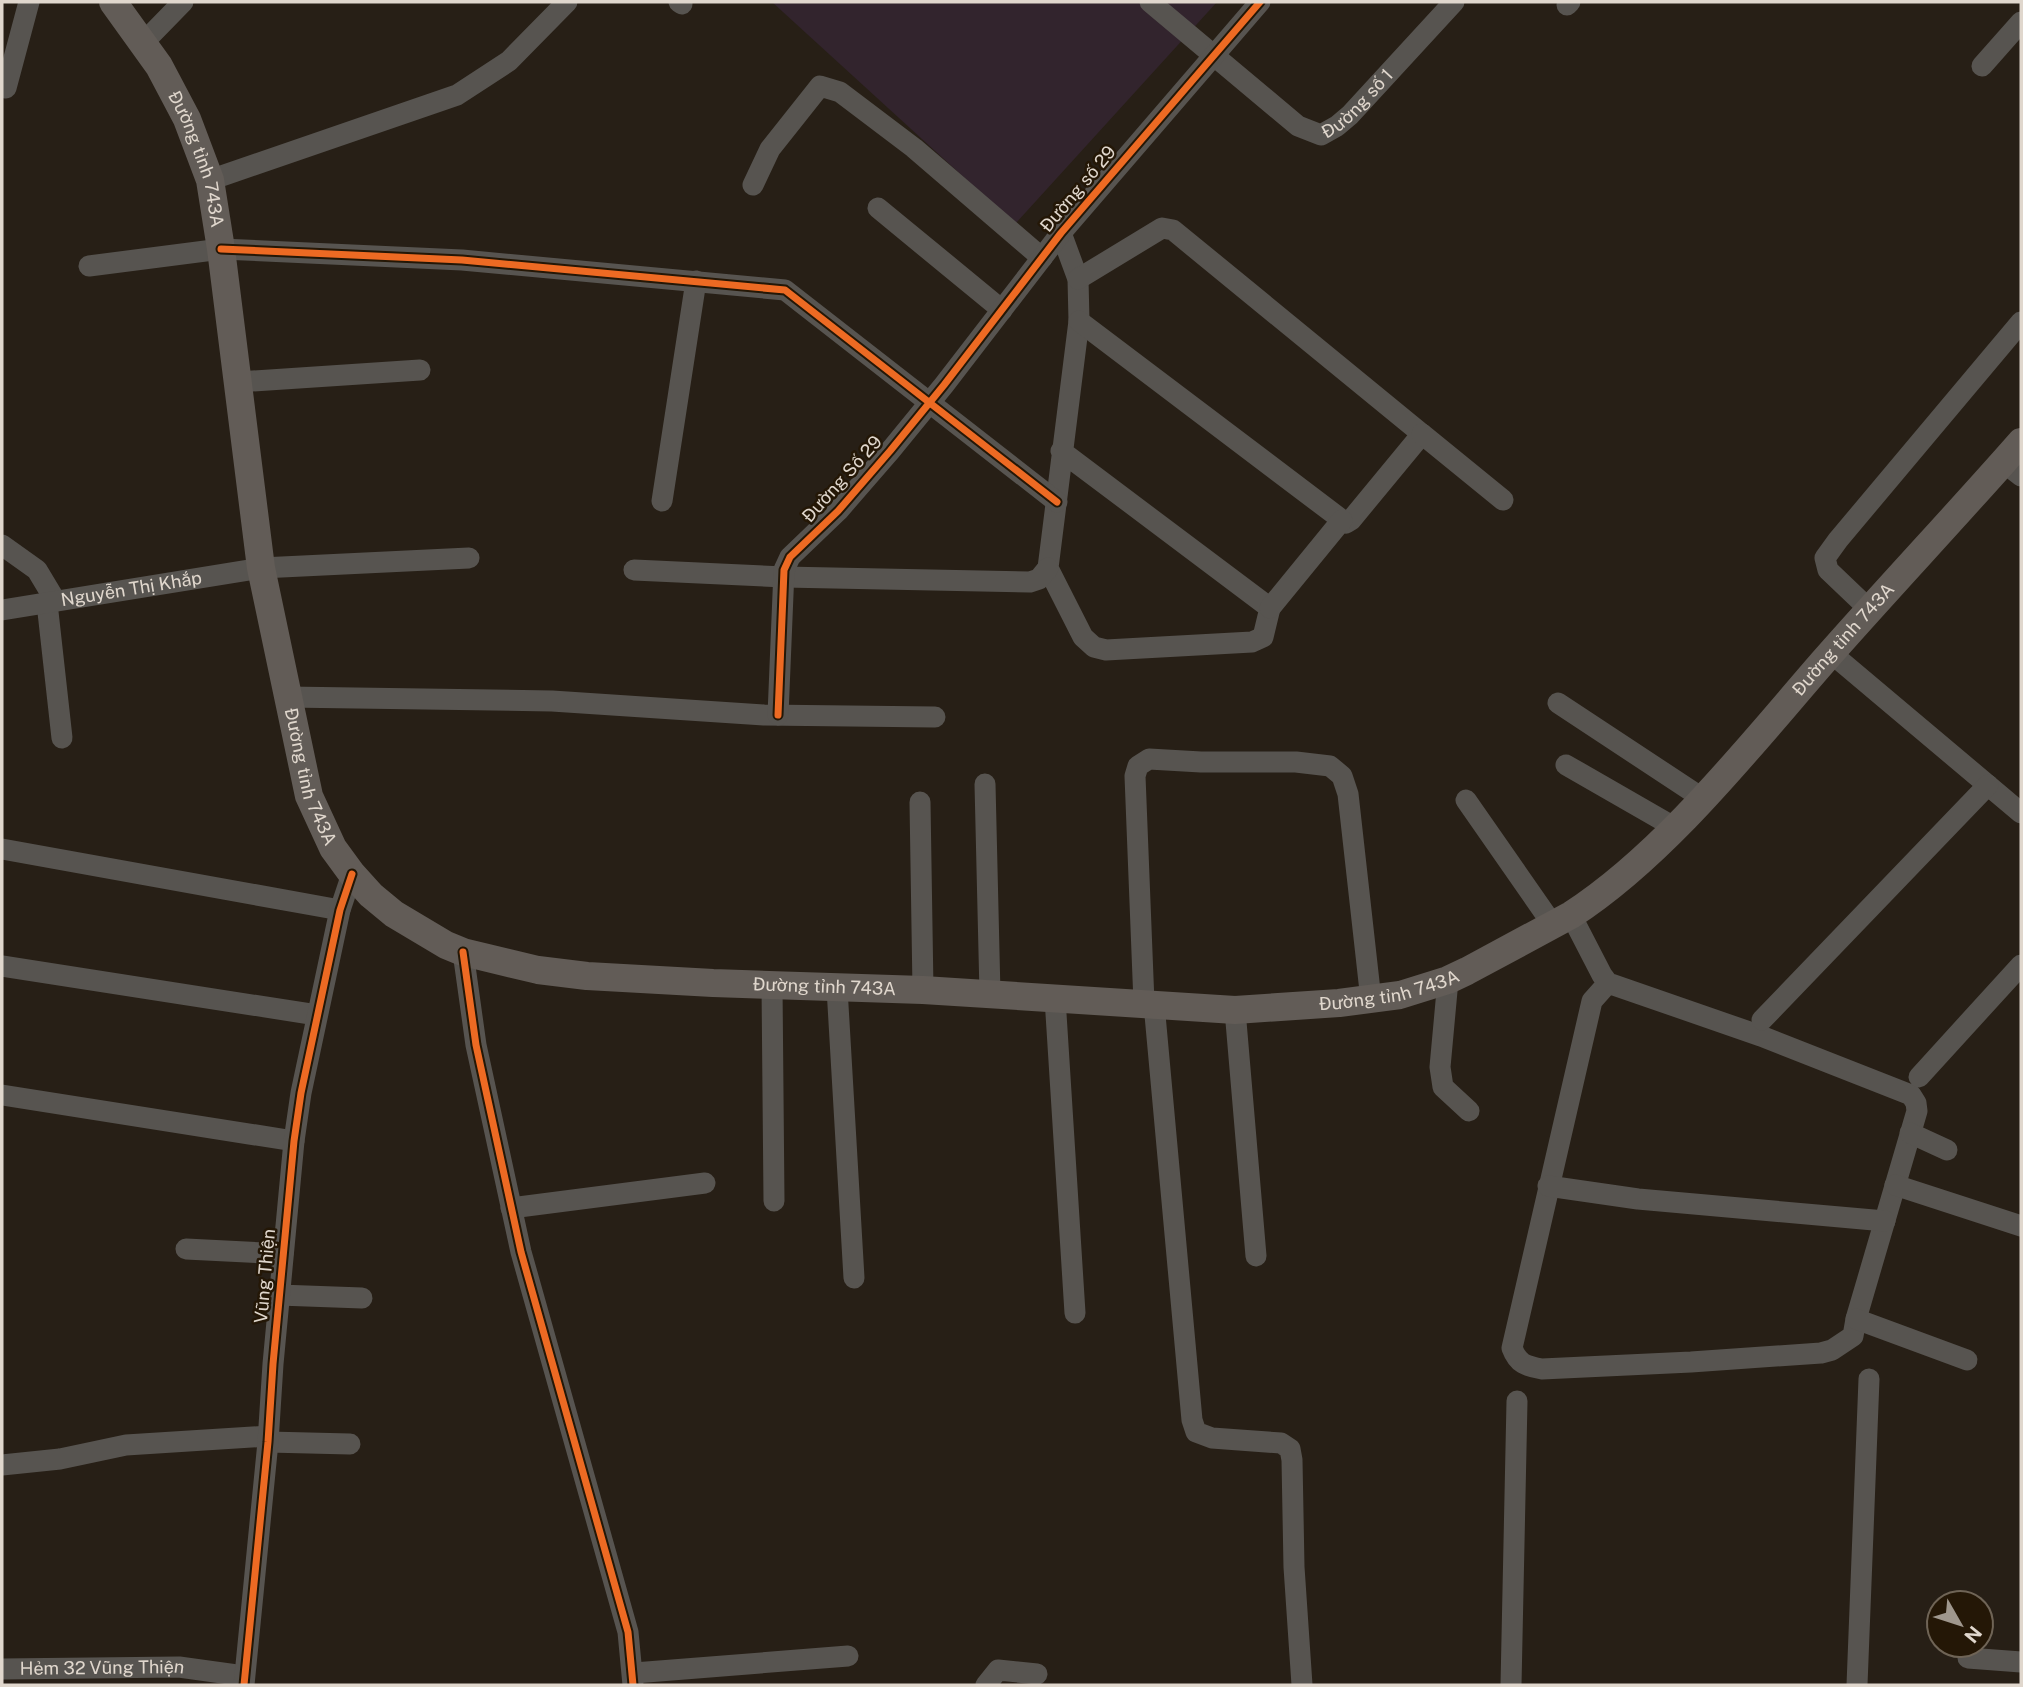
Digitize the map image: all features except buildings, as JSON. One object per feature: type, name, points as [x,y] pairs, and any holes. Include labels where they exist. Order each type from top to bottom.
[{"type":"main road","name":"Đường tỉnh 743A","points":[[113,2],[159,66],[187,119],[210,180],[261,568],[309,796],[333,848],[371,895],[394,914],[463,952],[538,970],[587,976],[923,990],[1235,1010],[1371,1000],[1400,995],[1448,980],[1562,920],[1628,871],[1674,828],[1831,653],[2015,460]]},
{"type":"street","points":[[6,89],[29,2]]},
{"type":"street","points":[[143,43],[183,2]]},
{"type":"street","points":[[210,180],[457,95],[509,61],[567,2]]},
{"type":"street","points":[[1150,2],[1212,55]]},
{"type":"street","name":"Đường số 29","points":[[929,403],[1061,233],[1260,2]]},
{"type":"street","name":"Đường số 1","points":[[1212,55],[1298,126],[1321,135],[1337,127],[1350,115],[1454,2]]},
{"type":"street","points":[[1982,66],[2021,22]]},
{"type":"street","points":[[753,185],[771,149],[820,86],[840,92],[914,148],[1042,258]]},
{"type":"street","points":[[878,208],[1002,310]]},
{"type":"street","points":[[1078,279],[1162,228],[1173,230],[1503,500]]},
{"type":"street","points":[[634,570],[784,577],[1030,582],[1039,579],[1048,568],[1079,321],[1078,279],[1061,233]]},
{"type":"street","points":[[89,266],[221,249],[461,260],[785,290],[1057,502]]},
{"type":"street","points":[[662,501],[696,281]]},
{"type":"street","points":[[1079,321],[1346,523],[1422,434]]},
{"type":"street","points":[[1871,611],[1828,570],[1825,558],[2021,322]]},
{"type":"street","points":[[238,382],[420,370]]},
{"type":"street","name":"Đường Số 29","points":[[784,577],[790,557],[838,511],[929,403]]},
{"type":"street","points":[[1061,451],[1270,608]]},
{"type":"street","points":[[1048,568],[1083,637],[1094,647],[1105,650],[1252,642],[1263,637],[1270,608],[1342,520]]},
{"type":"street","points":[[2,545],[37,570],[51,602],[62,738]]},
{"type":"street","name":"Nguyễn Thị Khắp","points":[[2,610],[261,568],[469,558]]},
{"type":"street","points":[[778,715],[784,577]]},
{"type":"street","points":[[1831,653],[2021,813]]},
{"type":"street","points":[[287,697],[552,701],[778,715],[935,717]]},
{"type":"street","points":[[1558,703],[1702,798]]},
{"type":"street","points":[[1302,1685],[1290,1448],[1281,1443],[1212,1438],[1196,1432],[1192,1420],[1149,1004],[1135,776],[1138,766],[1149,759],[1296,762],[1331,766],[1342,776],[1348,793],[1371,1000]]},
{"type":"street","points":[[1566,765],[1674,828]]},
{"type":"street","points":[[985,784],[990,995]]},
{"type":"street","points":[[1762,1020],[1988,785]]},
{"type":"street","points":[[1466,800],[1562,920],[1608,983],[1761,1036],[1911,1095],[1916,1103],[1916,1111],[1855,1327],[1832,1350],[1677,1363],[1542,1369],[1524,1366],[1515,1357],[1512,1348],[1592,1000],[1608,983]]},
{"type":"street","points":[[920,802],[923,990]]},
{"type":"street","points":[[2,849],[340,910]]},
{"type":"street","name":"Vũng Thiện","points":[[244,1681],[269,1439],[294,1141],[317,1015],[340,910],[352,874]]},
{"type":"street","points":[[463,952],[476,1045],[521,1252],[628,1632],[634,1679],[848,1656]]},
{"type":"street","points":[[1919,1077],[2021,965]]},
{"type":"street","points":[[2,966],[317,1015]]},
{"type":"street","points":[[1448,980],[1440,1067],[1443,1087],[1469,1111]]},
{"type":"street","points":[[772,985],[774,1201]]},
{"type":"street","points":[[837,988],[854,1278]]},
{"type":"street","points":[[1055,998],[1075,1313]]},
{"type":"street","points":[[1235,1010],[1256,1256]]},
{"type":"street","points":[[2,1095],[294,1141]]},
{"type":"street","points":[[1910,1133],[1947,1150]]},
{"type":"street","points":[[511,1208],[705,1183]]},
{"type":"street","points":[[1895,1185],[2021,1226]]},
{"type":"street","points":[[1548,1186],[1651,1200],[1885,1221]]},
{"type":"street","points":[[186,1249],[283,1254]]},
{"type":"street","points":[[279,1295],[362,1298]]},
{"type":"street","points":[[1855,1327],[1966,1360]]},
{"type":"street","points":[[1857,1685],[1869,1379]]},
{"type":"street","points":[[1511,1685],[1517,1401]]},
{"type":"street","points":[[2,1465],[60,1459],[126,1445],[269,1439],[350,1444]]},
{"type":"street","points":[[1981,1659],[2021,1662]]},
{"type":"street","name":"Hẻm 32 Vũng Thiện","points":[[2,1669],[179,1667],[244,1681]]},
{"type":"street","points":[[986,1685],[998,1670],[1037,1674]]},
{"type":"shaded area","points":[[772,2],[1217,2],[1015,224]]},
{"type":"cycle path","points":[[778,715],[784,570],[790,557],[838,511],[890,451],[1061,233],[1260,2]]},
{"type":"cycle path","points":[[221,249],[462,260],[785,290],[1057,502]]},
{"type":"cycle path","points":[[244,1685],[294,1141],[301,1093],[340,910],[352,874]]},
{"type":"cycle path","points":[[463,952],[476,1045],[521,1252],[628,1632],[633,1685]]}]
